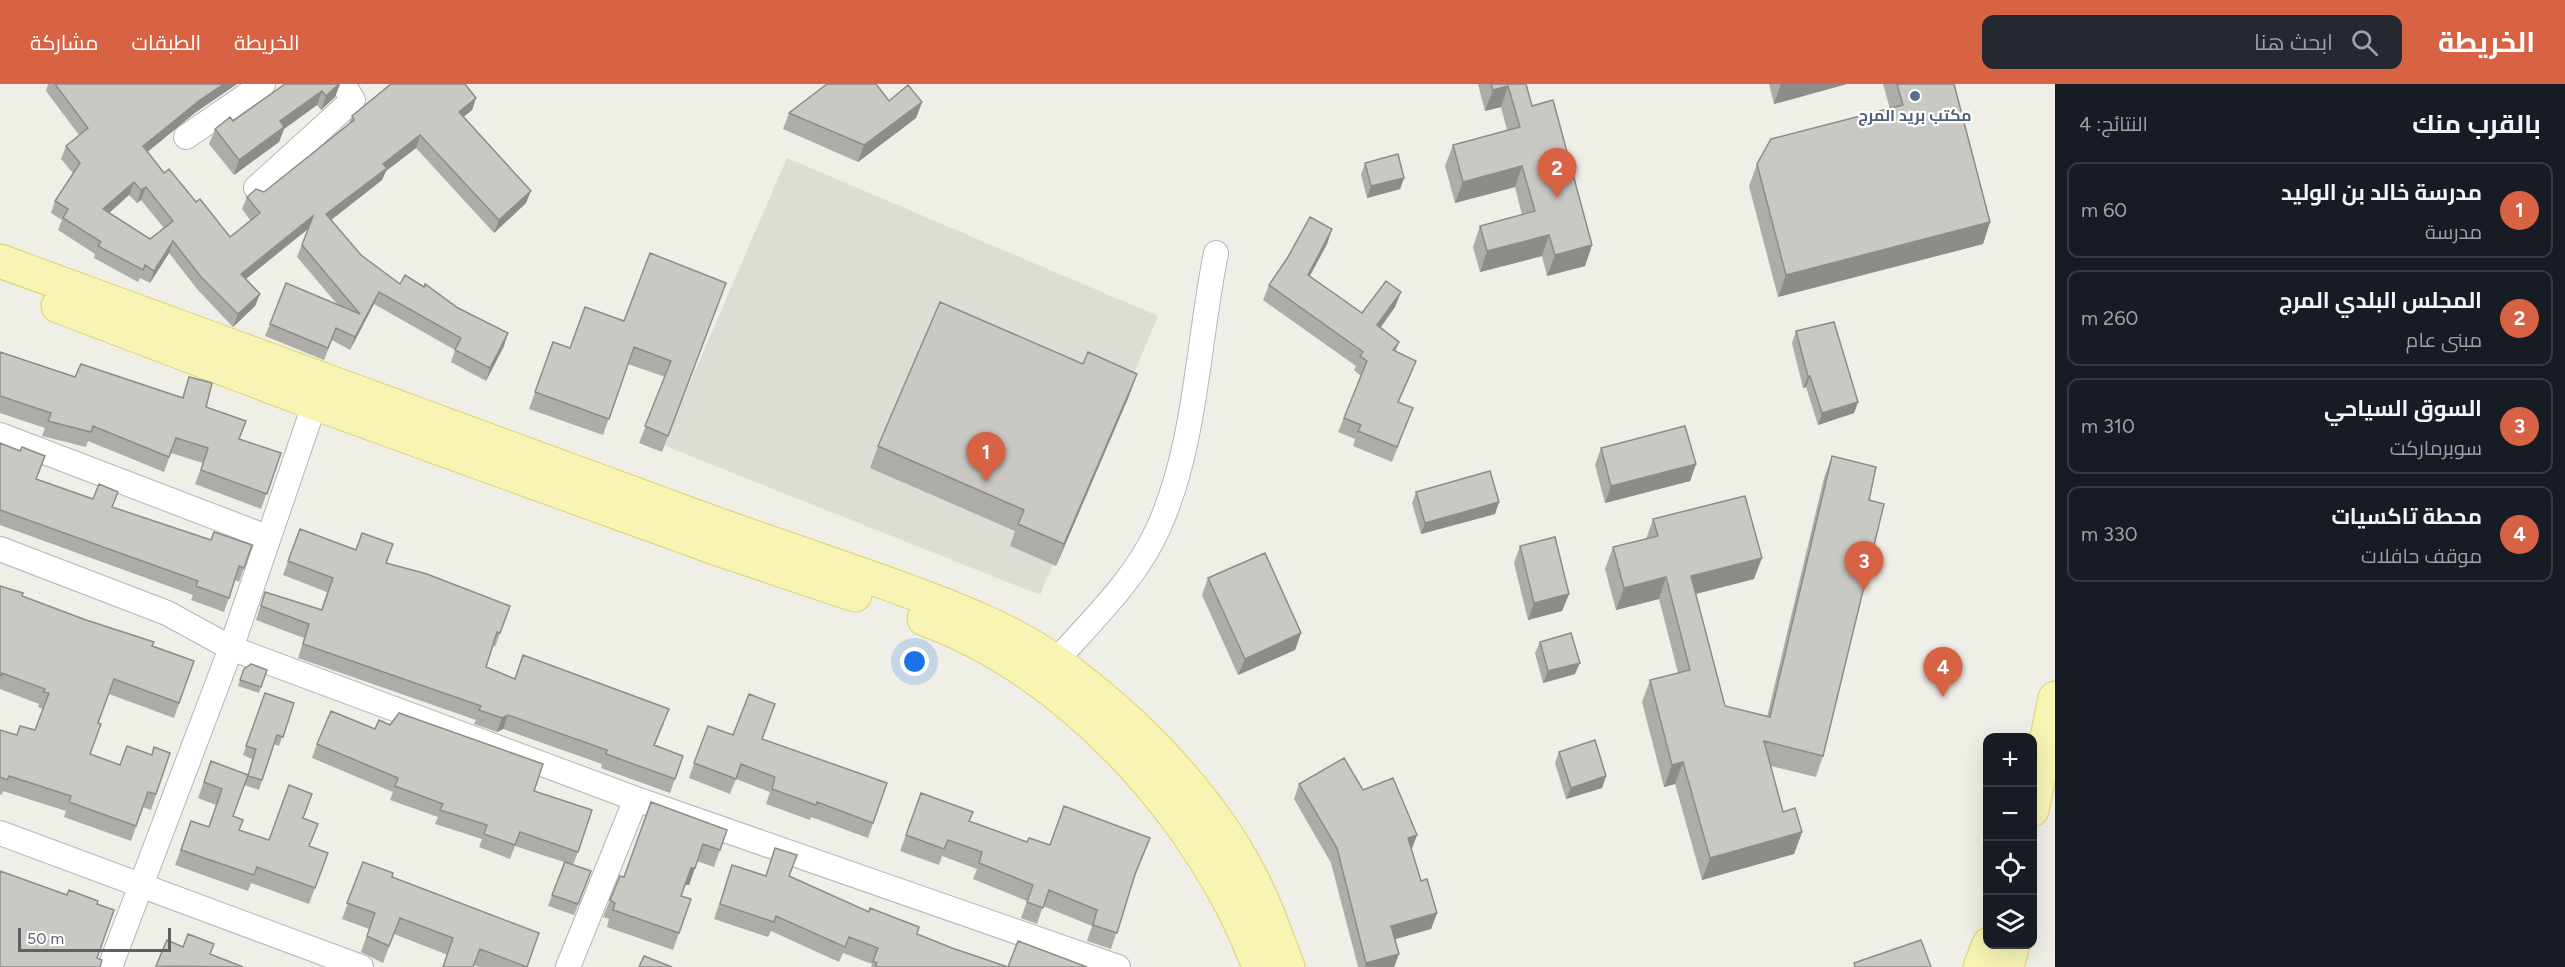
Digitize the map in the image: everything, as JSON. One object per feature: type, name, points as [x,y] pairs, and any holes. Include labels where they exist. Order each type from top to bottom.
[{"type":"main road","points":[[0,261],[319,391],[715,548],[933,622],[1012,663],[1089,724],[1155,789],[1192,838],[1214,874],[1232,905],[1259,967]]},
{"type":"main road","points":[[0,284],[717,524],[947,605],[986,621],[1055,662],[1136,728],[1167,759],[1227,839],[1256,886],[1288,967]]},
{"type":"main road","points":[[2037,787],[2055,698]]},
{"type":"main road","points":[[1980,967],[1987,949]]},
{"type":"main road","points":[[2007,967],[2012,949]]},
{"type":"street","points":[[186,137],[263,84]]},
{"type":"street","points":[[256,188],[340,115],[353,100],[343,84]]},
{"type":"street","points":[[1055,662],[1119,591],[1158,528],[1177,472],[1190,415],[1216,253]]},
{"type":"street","points":[[111,967],[231,648],[267,537],[319,391]]},
{"type":"street","points":[[0,435],[267,537]]},
{"type":"street","points":[[0,549],[167,613],[231,648],[636,799],[1116,967]]},
{"type":"street","points":[[568,967],[636,799]]},
{"type":"street","points":[[0,833],[361,967]]},
{"type":"shaded area","points":[[787,158],[1158,316],[1040,595],[663,445]]},
{"type":"building","points":[[55,84],[224,84],[200,100],[143,146],[164,173],[169,169],[196,202],[200,199],[230,237],[260,213],[247,197],[256,189],[264,192],[354,120],[352,116],[391,84],[465,84],[476,98],[459,112],[531,191],[499,220],[420,135],[383,164],[387,168],[326,214],[361,255],[400,284],[405,275],[424,287],[425,284],[458,308],[508,333],[490,368],[455,350],[461,338],[379,292],[355,337],[336,328],[328,348],[270,324],[286,283],[360,314],[302,245],[313,216],[241,274],[260,294],[238,314],[201,277],[173,241],[154,271],[145,265],[143,270],[98,246],[101,242],[63,218],[68,209],[55,201],[80,163],[66,146],[88,128]],"holes":[[[134,182],[141,190],[146,187],[173,221],[150,239],[103,209]]]},
{"type":"building","points":[[285,84],[339,84],[326,96],[322,91],[280,121],[284,127],[239,160],[215,129],[230,117],[233,121]]},
{"type":"building","points":[[827,84],[876,84],[889,101],[908,85],[922,102],[864,145],[789,113]]},
{"type":"building","points":[[1491,84],[1526,84],[1532,106],[1553,100],[1592,245],[1555,255],[1549,235],[1487,251],[1480,226],[1535,211],[1522,166],[1463,182],[1453,145],[1520,127],[1508,86],[1493,90]]},
{"type":"building","points":[[1897,84],[1954,84],[1990,222],[1786,275],[1757,164],[1771,139],[1903,105]]},
{"type":"building","points":[[1398,154],[1404,178],[1371,186],[1365,163]]},
{"type":"building","points":[[1310,217],[1332,229],[1308,275],[1362,313],[1386,281],[1401,292],[1377,325],[1399,342],[1393,350],[1416,361],[1398,402],[1413,408],[1397,447],[1358,431],[1361,425],[1344,418],[1367,361],[1360,356],[1363,352],[1269,285],[1288,257]]},
{"type":"building","points":[[650,253],[726,283],[668,436],[645,426],[671,361],[634,347],[609,419],[535,392],[553,342],[570,348],[585,307],[624,321]]},
{"type":"building","points":[[940,302],[1083,364],[1088,352],[1137,374],[1064,544],[1018,524],[1024,510],[878,446]]},
{"type":"building","points":[[1834,322],[1858,402],[1822,413],[1810,376],[1808,376],[1796,331]]},
{"type":"building","points":[[0,352],[75,377],[81,364],[183,398],[189,377],[212,383],[206,407],[246,421],[239,439],[281,453],[267,494],[201,470],[208,448],[176,438],[169,457],[93,426],[91,432],[48,421],[51,413],[0,396]]},
{"type":"building","points":[[1685,426],[1696,464],[1611,486],[1601,448]]},
{"type":"building","points":[[0,443],[20,451],[22,447],[45,456],[36,479],[93,499],[99,484],[118,492],[112,507],[211,540],[214,532],[252,545],[244,568],[239,566],[229,598],[196,586],[198,581],[0,510]]},
{"type":"building","points":[[1832,456],[1876,467],[1869,500],[1884,504],[1823,756],[1764,741],[1783,812],[1795,808],[1802,832],[1710,858],[1683,762],[1672,765],[1650,680],[1690,670],[1666,577],[1624,588],[1613,547],[1658,536],[1653,519],[1745,496],[1762,558],[1691,576],[1725,706],[1770,717]]},
{"type":"building","points":[[1490,471],[1499,502],[1425,523],[1416,492]]},
{"type":"building","points":[[300,529],[356,550],[362,533],[393,544],[386,563],[427,574],[510,606],[500,633],[497,632],[486,667],[515,679],[523,655],[669,709],[654,745],[683,756],[675,779],[606,754],[607,750],[508,715],[502,718],[479,710],[481,706],[303,644],[309,624],[261,606],[265,592],[322,610],[333,578],[288,561]]},
{"type":"building","points":[[1555,537],[1569,594],[1534,603],[1520,546]]},
{"type":"building","points":[[1265,553],[1301,633],[1245,659],[1208,578]]},
{"type":"building","points":[[0,586],[23,593],[22,596],[86,620],[154,642],[152,646],[194,661],[179,703],[114,679],[98,723],[101,724],[90,754],[120,765],[127,746],[152,755],[154,747],[170,753],[156,794],[148,792],[136,826],[69,802],[71,796],[9,776],[7,780],[0,777],[0,730],[17,735],[20,726],[35,730],[49,693],[43,692],[45,689],[2,673],[0,675]]},
{"type":"building","points":[[1571,633],[1580,663],[1548,671],[1540,642]]},
{"type":"building","points":[[251,664],[267,670],[261,687],[240,680],[244,669]]},
{"type":"building","points":[[265,693],[294,703],[283,737],[277,735],[262,780],[248,776],[256,749],[246,746]]},
{"type":"building","points":[[749,694],[775,704],[762,739],[887,783],[873,823],[817,802],[816,805],[772,789],[775,777],[741,764],[736,779],[694,763],[708,726],[733,735]]},
{"type":"building","points":[[331,711],[375,729],[379,720],[390,725],[399,713],[543,764],[534,791],[592,810],[578,852],[520,832],[515,845],[484,834],[487,825],[440,810],[443,804],[395,786],[398,778],[317,744]]},
{"type":"building","points":[[1595,740],[1606,776],[1571,788],[1559,752]]},
{"type":"building","points":[[1344,758],[1363,790],[1393,778],[1417,835],[1408,838],[1421,881],[1427,879],[1437,913],[1391,926],[1399,954],[1366,963],[1337,848],[1299,784]]},
{"type":"building","points":[[211,761],[248,775],[233,816],[243,820],[239,830],[269,840],[289,785],[312,794],[303,818],[318,824],[309,846],[328,853],[315,888],[257,867],[254,875],[181,850],[191,821],[209,827],[222,789],[204,782]]},
{"type":"building","points":[[921,793],[973,812],[969,821],[1027,842],[1029,838],[1050,845],[1064,806],[1150,838],[1135,874],[1117,933],[1093,925],[1097,910],[1049,890],[1043,908],[1027,902],[1033,885],[979,863],[982,852],[948,840],[944,849],[906,835]]},
{"type":"building","points":[[651,802],[727,830],[720,850],[703,844],[695,868],[691,868],[681,896],[691,899],[679,933],[613,910],[615,903],[610,900],[620,876],[624,877]]},
{"type":"building","points":[[775,848],[797,855],[789,876],[869,912],[870,908],[919,927],[917,934],[1008,967],[875,967],[877,963],[873,961],[878,948],[849,937],[845,947],[776,916],[774,922],[720,904],[732,865],[766,876]]},
{"type":"building","points":[[363,862],[393,873],[392,877],[539,933],[527,967],[480,949],[473,967],[443,967],[453,938],[400,918],[389,946],[367,936],[375,913],[347,903]]},
{"type":"building","points":[[565,862],[591,871],[578,904],[552,895]]},
{"type":"building","points":[[0,871],[67,895],[69,890],[114,910],[97,958],[102,960],[100,967],[0,967]]},
{"type":"building","points":[[188,934],[214,944],[210,954],[243,967],[156,966],[167,940],[183,947]]},
{"type":"building","points":[[1921,940],[1931,967],[1855,967],[1854,963]]},
{"type":"building","points":[[1018,941],[1087,967],[1008,967]]},
{"type":"building","points":[[644,956],[672,967],[639,967]]},
{"type":"place","name":"مكتب بريد المرج","points":[[1915,96]]},
{"type":"place","name":"المجلس البلدي المرج","points":[[1557,198]]},
{"type":"place","name":"مدرسة خالد بن الوليد","points":[[986,482]]},
{"type":"place","name":"السوق السياحي","points":[[1864,591]]},
{"type":"place","name":"محطة تاكسيات","points":[[1943,697]]}]
